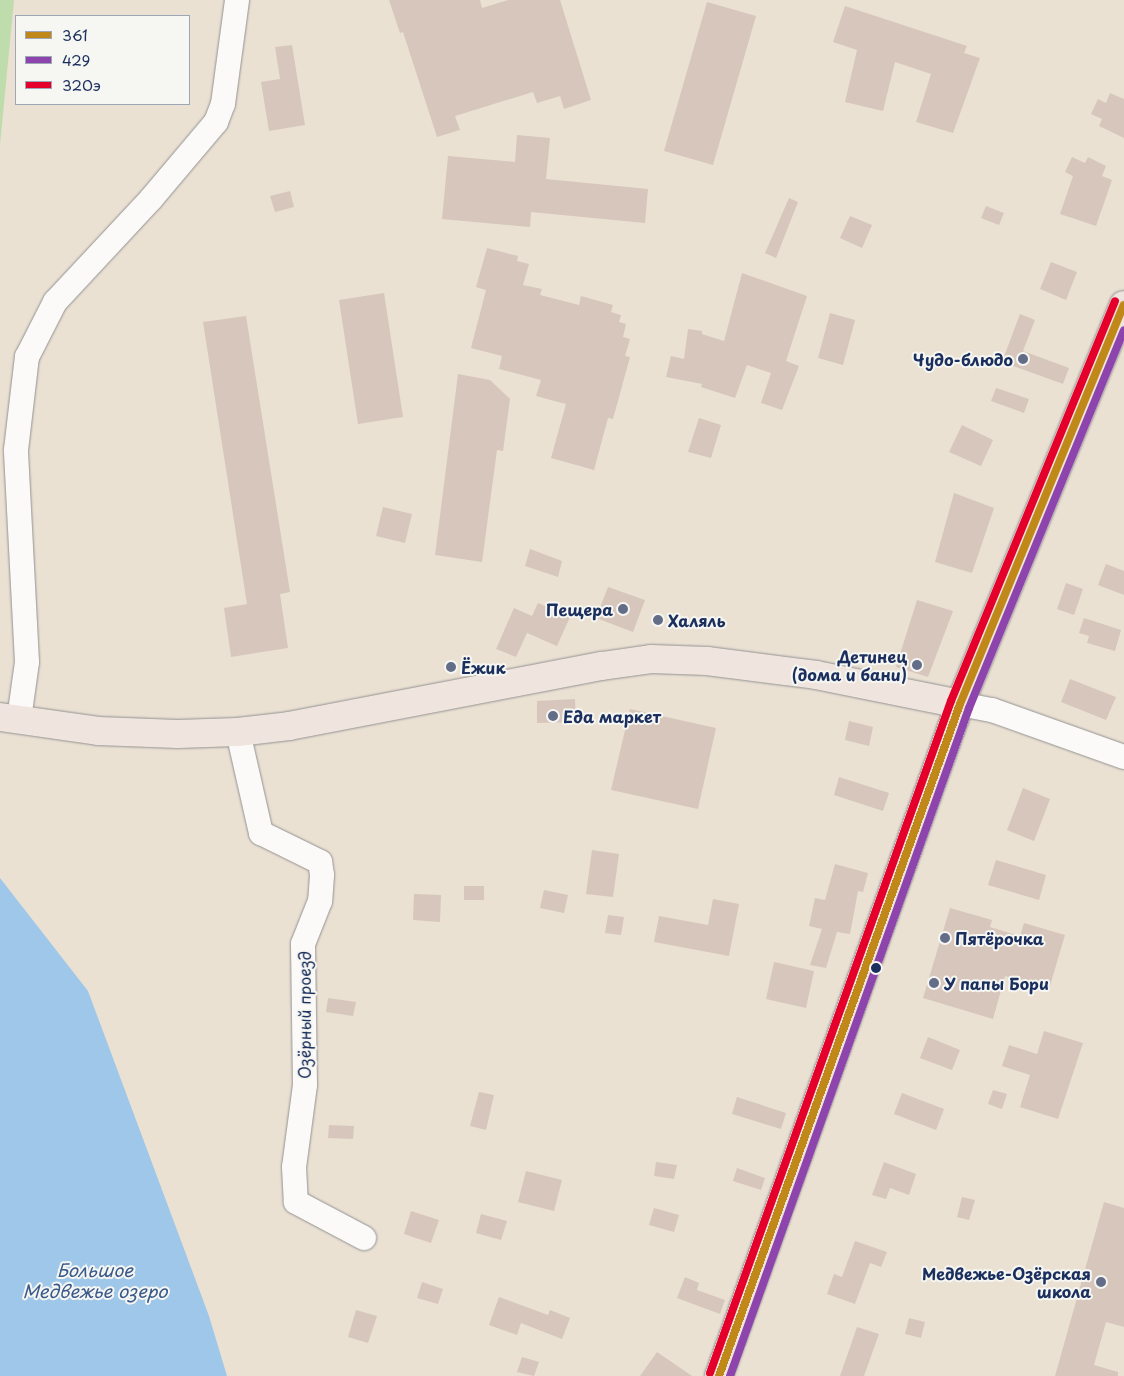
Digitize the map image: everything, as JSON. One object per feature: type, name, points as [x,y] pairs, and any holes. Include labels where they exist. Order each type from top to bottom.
[{"type":"main road","points":[[720,1376],[960,704],[1124,305]]},
{"type":"main road","points":[[9,718],[98,731],[178,734],[238,732],[289,726],[602,666],[651,659],[707,661],[816,675],[960,704]]},
{"type":"street","points":[[9,718],[27,662],[16,450],[27,357],[55,302],[151,199],[216,122],[222,104],[237,0]]},
{"type":"street","points":[[960,704],[992,710],[1124,757]]},
{"type":"street","name":"Озёрный проезд","points":[[238,732],[261,833],[320,862],[322,875],[320,901],[303,944],[305,1085],[294,1167],[296,1202],[364,1238]]},
{"type":"green space","points":[[0,0],[14,0],[0,145]]},
{"type":"water","name":"Большое Медвежье озеро","points":[[0,878],[88,991],[209,1316],[227,1376],[0,1376]]},
{"type":"building","points":[[389,0],[480,0],[482,8],[508,0],[560,0],[591,100],[564,109],[560,96],[537,103],[533,92],[455,116],[460,130],[437,137],[403,32],[400,33]]},
{"type":"building","points":[[707,2],[756,16],[713,165],[664,151]]},
{"type":"building","points":[[845,6],[967,46],[964,53],[980,58],[953,133],[916,122],[931,74],[895,62],[883,111],[845,102],[857,50],[833,42]]},
{"type":"building","points":[[292,45],[305,125],[269,131],[261,82],[280,79],[275,47]]},
{"type":"building","points":[[1110,93],[1124,99],[1124,138],[1099,126],[1102,119],[1091,114],[1098,99],[1106,103]]},
{"type":"building","points":[[517,135],[550,138],[546,179],[648,189],[645,223],[531,212],[530,227],[442,219],[448,156],[515,162]]},
{"type":"building","points":[[1072,157],[1085,163],[1088,157],[1106,166],[1102,176],[1112,180],[1096,226],[1060,214],[1073,176],[1065,172]]},
{"type":"building","points":[[290,191],[294,207],[275,212],[270,196]]},
{"type":"building","points":[[789,198],[798,202],[776,258],[765,253]]},
{"type":"building","points":[[986,206],[1004,213],[999,225],[981,218]]},
{"type":"building","points":[[850,216],[872,225],[862,248],[840,238]]},
{"type":"building","points":[[487,248],[518,256],[517,261],[529,264],[523,285],[542,289],[540,295],[579,305],[581,296],[613,305],[611,312],[621,315],[619,322],[626,324],[623,337],[630,339],[625,356],[630,357],[613,419],[608,418],[594,470],[551,458],[566,404],[536,396],[541,380],[499,369],[502,356],[471,348],[486,290],[476,287]]},
{"type":"building","points":[[1051,262],[1077,272],[1066,300],[1040,289]]},
{"type":"building","points":[[742,273],[807,296],[786,361],[799,366],[782,410],[761,403],[771,373],[747,365],[735,398],[701,387],[702,384],[666,377],[671,356],[684,359],[688,329],[702,331],[702,334],[724,341]]},
{"type":"building","points":[[384,293],[403,417],[358,424],[339,300]]},
{"type":"building","points":[[830,313],[855,320],[843,365],[818,358]]},
{"type":"building","points":[[1020,314],[1035,320],[1023,351],[1069,368],[1063,384],[1002,362]]},
{"type":"building","points":[[246,316],[290,592],[280,594],[288,648],[231,657],[224,608],[247,604],[203,322]]},
{"type":"building","points":[[458,374],[490,380],[510,399],[503,451],[497,450],[482,562],[435,555]]},
{"type":"building","points":[[996,388],[1029,399],[1024,413],[991,401]]},
{"type":"building","points":[[699,418],[721,425],[711,458],[688,452]]},
{"type":"building","points":[[962,425],[993,440],[981,466],[949,452]]},
{"type":"building","points":[[954,493],[994,508],[972,573],[935,562]]},
{"type":"building","points":[[383,507],[412,514],[405,543],[376,536]]},
{"type":"building","points":[[530,549],[562,561],[558,577],[525,566]]},
{"type":"building","points":[[1106,564],[1124,571],[1124,595],[1098,585]]},
{"type":"building","points":[[1066,583],[1083,589],[1074,615],[1057,609]]},
{"type":"building","points":[[608,587],[645,600],[633,632],[596,618]]},
{"type":"building","points":[[917,600],[953,611],[928,677],[896,667]]},
{"type":"building","points":[[538,603],[570,617],[557,646],[527,633],[516,657],[496,649],[514,608],[532,616]]},
{"type":"building","points":[[1084,618],[1121,630],[1115,651],[1087,643],[1089,636],[1079,633]]},
{"type":"building","points":[[1070,679],[1116,697],[1106,720],[1061,702]]},
{"type":"building","points":[[575,699],[576,722],[537,723],[537,701]]},
{"type":"building","points":[[630,709],[716,728],[698,809],[611,790]]},
{"type":"building","points":[[849,721],[873,727],[869,746],[845,740]]},
{"type":"building","points":[[839,777],[889,793],[883,811],[834,795]]},
{"type":"building","points":[[1023,788],[1050,799],[1034,841],[1007,830]]},
{"type":"building","points":[[592,850],[619,854],[613,897],[586,894]]},
{"type":"building","points":[[996,860],[1046,875],[1039,900],[988,885]]},
{"type":"building","points":[[835,864],[868,873],[863,892],[858,891],[850,934],[837,932],[826,968],[810,965],[822,929],[809,926],[815,898],[825,900]]},
{"type":"building","points":[[464,886],[484,886],[484,900],[464,900]]},
{"type":"building","points":[[544,890],[568,895],[564,913],[540,908]]},
{"type":"building","points":[[414,894],[441,895],[440,922],[413,920]]},
{"type":"building","points":[[713,899],[739,904],[729,956],[654,942],[659,916],[708,925]]},
{"type":"building","points":[[950,908],[992,920],[990,927],[1020,936],[1024,923],[1065,935],[1049,989],[1005,976],[993,1019],[923,998]]},
{"type":"building","points":[[608,915],[624,917],[621,935],[605,933]]},
{"type":"building","points":[[774,962],[814,971],[806,1008],[766,999]]},
{"type":"building","points":[[328,998],[356,1002],[353,1016],[326,1012]]},
{"type":"building","points":[[1044,1031],[1083,1043],[1058,1119],[1020,1107],[1030,1075],[1002,1066],[1009,1045],[1037,1054]]},
{"type":"building","points":[[928,1037],[960,1050],[952,1070],[920,1058]]},
{"type":"building","points":[[993,1090],[1007,1094],[1002,1109],[988,1104]]},
{"type":"building","points":[[479,1092],[494,1095],[486,1130],[470,1126]]},
{"type":"building","points":[[902,1093],[944,1109],[936,1130],[894,1114]]},
{"type":"building","points":[[737,1097],[786,1113],[781,1129],[732,1114]]},
{"type":"building","points":[[329,1125],[354,1126],[353,1139],[328,1138]]},
{"type":"building","points":[[656,1162],[677,1165],[674,1179],[654,1176]]},
{"type":"building","points":[[884,1162],[916,1174],[909,1195],[890,1188],[886,1199],[872,1195]]},
{"type":"building","points":[[737,1168],[765,1178],[761,1190],[733,1181]]},
{"type":"building","points":[[526,1171],[562,1180],[554,1211],[518,1202]]},
{"type":"building","points":[[962,1197],[975,1200],[969,1220],[957,1217]]},
{"type":"building","name":"Медвежье-Озёрская школа","points":[[1104,1202],[1124,1208],[1124,1327],[1106,1322],[1094,1365],[1118,1372],[1118,1376],[1055,1376]]},
{"type":"building","points":[[654,1208],[679,1215],[674,1232],[649,1225]]},
{"type":"building","points":[[411,1211],[439,1220],[431,1243],[404,1234]]},
{"type":"building","points":[[481,1214],[507,1221],[501,1240],[476,1233]]},
{"type":"building","points":[[855,1241],[887,1252],[881,1267],[870,1263],[855,1304],[827,1294],[834,1274],[842,1277]]},
{"type":"building","points":[[685,1277],[699,1283],[697,1290],[725,1300],[720,1314],[677,1298]]},
{"type":"building","points":[[422,1282],[443,1289],[438,1304],[417,1298]]},
{"type":"building","points":[[499,1297],[548,1315],[550,1310],[570,1318],[562,1339],[521,1323],[517,1335],[489,1325]]},
{"type":"building","points":[[356,1310],[377,1316],[368,1343],[348,1337]]},
{"type":"building","points":[[909,1318],[925,1322],[921,1338],[905,1334]]},
{"type":"building","points":[[857,1327],[879,1334],[864,1376],[840,1376]]},
{"type":"building","points":[[657,1352],[692,1376],[640,1376]]},
{"type":"building","points":[[522,1357],[539,1362],[534,1376],[517,1372]]},
{"type":"transit line","name":"320э","points":[[710,1373],[951,701],[1115,301]]},
{"type":"transit line","name":"361","points":[[719,1376],[960,704],[1124,305]]},
{"type":"transit line","name":"429","points":[[730,1376],[969,708],[1124,331]]},
{"type":"place","name":"Чудо-блюдо","points":[[1023,359]]},
{"type":"place","name":"Пещера","points":[[623,609]]},
{"type":"place","name":"Халяль","points":[[658,620]]},
{"type":"place","name":"Детинец (дома и бани)","points":[[917,665]]},
{"type":"place","name":"Ёжик","points":[[451,667]]},
{"type":"place","name":"Еда маркет","points":[[553,716]]},
{"type":"place","name":"Пятёрочка","points":[[945,938]]},
{"type":"place","name":"У папы Бори","points":[[934,983]]},
{"type":"place","name":"Медвежье-Озёрская школа","points":[[1101,1282]]}]
